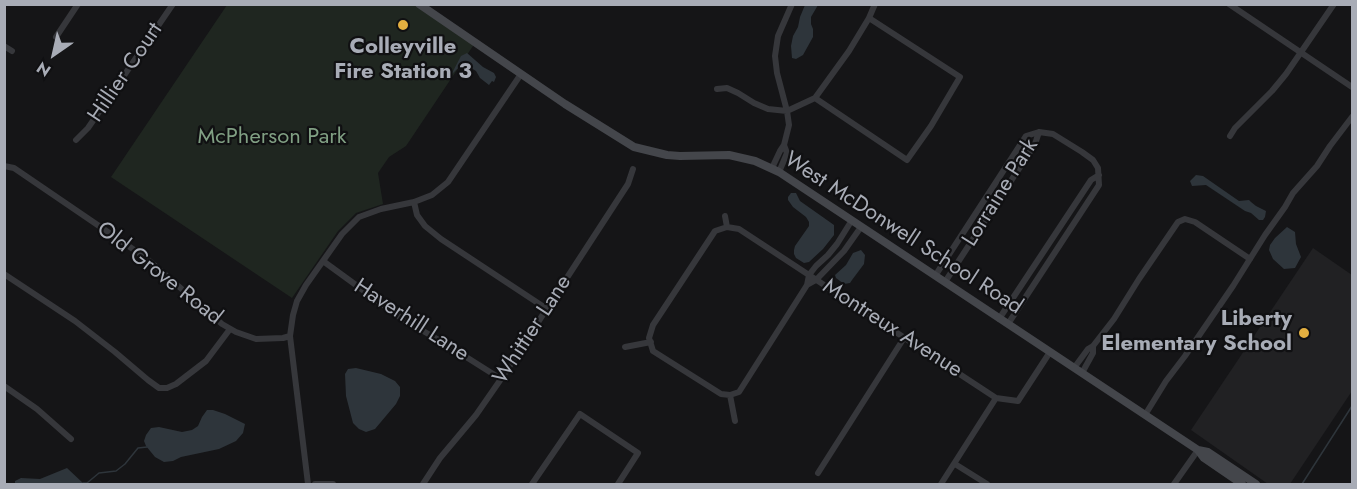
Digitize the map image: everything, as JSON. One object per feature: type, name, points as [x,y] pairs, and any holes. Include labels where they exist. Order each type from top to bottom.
[{"type":"main road","name":"West McDonwell School Road","points":[[419,4],[565,104],[634,147],[680,156],[729,155],[755,161],[776,170],[1198,450],[1204,458],[1242,484]]},
{"type":"main road","name":"West McDonwell School Road","points":[[1198,450],[1208,452],[1256,484]]},
{"type":"street","points":[[56,37],[78,4]]},
{"type":"street","name":"Hillier Court","points":[[76,140],[88,128],[172,4]]},
{"type":"street","points":[[776,170],[787,153],[784,145],[789,126],[775,56],[778,36],[792,4]]},
{"type":"street","points":[[717,89],[727,88],[768,109],[787,111],[815,98],[843,60],[875,4]]},
{"type":"street","points":[[1229,4],[1353,87]]},
{"type":"street","points":[[1230,136],[1286,74],[1334,4]]},
{"type":"street","points":[[815,98],[908,160],[960,77],[869,18]]},
{"type":"street","points":[[4,46],[12,51]]},
{"type":"street","points":[[308,484],[290,336],[297,301],[322,261],[342,234],[359,217],[432,195],[448,182],[521,74]]},
{"type":"street","points":[[1145,415],[1299,184],[1317,166],[1353,117]]},
{"type":"street","points":[[1008,324],[1099,185],[1098,168],[1093,160],[1053,134],[1039,132]]},
{"type":"street","name":"Lorraine Park","points":[[935,276],[1026,136],[1039,132]]},
{"type":"street","name":"Lorraine Park","points":[[945,282],[1035,144],[1039,132]]},
{"type":"street","name":"Old Grove Road","points":[[5,166],[14,168],[146,258],[230,329],[256,339],[290,336]]},
{"type":"street","name":"Whittier Lane","points":[[423,484],[440,458],[476,416],[548,309],[628,184],[633,169]]},
{"type":"street","points":[[999,319],[1091,180],[1099,175]]},
{"type":"street","points":[[414,202],[417,215],[425,226],[441,239],[548,309]]},
{"type":"street","points":[[725,216],[727,227],[715,231],[653,325],[649,338],[653,351],[721,394],[730,395],[739,392],[807,285],[809,275],[837,244],[852,220]]},
{"type":"street","points":[[1078,370],[1093,353],[1093,346],[1114,319],[1178,222],[1185,219],[1195,222],[1250,259]]},
{"type":"street","name":"Montreux Avenue","points":[[727,227],[739,229],[996,398]]},
{"type":"street","points":[[807,285],[816,280],[844,251],[861,227]]},
{"type":"street","points":[[948,256],[958,262]]},
{"type":"street","name":"Haverhill Lane","points":[[322,261],[404,320],[501,379]]},
{"type":"street","points":[[4,274],[75,321],[159,388],[177,384],[206,361],[230,329]]},
{"type":"street","points":[[1013,297],[1022,303]]},
{"type":"street","points":[[818,473],[904,338]]},
{"type":"street","points":[[626,347],[651,342]]},
{"type":"street","points":[[941,484],[996,398],[1018,401],[1050,352]]},
{"type":"street","points":[[4,386],[36,409],[71,439]]},
{"type":"street","points":[[730,395],[735,421]]},
{"type":"street","points":[[533,484],[580,414],[638,453],[618,484]]},
{"type":"street","points":[[1174,484],[1198,450]]},
{"type":"street","points":[[955,464],[987,484]]},
{"type":"street","points":[[315,484],[333,484]]},
{"type":"shaded area","points":[[805,5],[818,5],[811,17],[813,37],[803,55],[796,59],[792,58],[791,46]]},
{"type":"shaded area","points":[[467,53],[494,73],[496,77],[494,82],[492,81],[489,85],[480,78],[476,71],[466,65],[460,66],[451,75],[461,56]]},
{"type":"shaded area","points":[[1196,175],[1203,176],[1239,201],[1249,200],[1266,211],[1265,217],[1259,220],[1206,185],[1192,186],[1190,181]]},
{"type":"shaded area","points":[[791,193],[796,193],[800,201],[834,225],[834,235],[809,262],[804,263],[794,254],[795,246],[809,226],[809,222],[788,200]]},
{"type":"shaded area","points":[[1287,227],[1295,232],[1296,244],[1301,257],[1295,268],[1284,269],[1273,259],[1269,250],[1275,238]]},
{"type":"shaded area","name":"Liberty Elementary School","points":[[1313,248],[1352,275],[1352,391],[1290,484],[1268,484],[1191,430]]},
{"type":"shaded area","points":[[861,250],[865,255],[864,264],[850,283],[844,284],[835,275],[846,265],[853,253]]},
{"type":"shaded area","points":[[356,368],[381,374],[395,381],[400,387],[400,396],[396,404],[375,429],[366,432],[353,423],[346,396],[345,374],[348,369]]},
{"type":"shaded area","points":[[207,410],[225,414],[245,424],[243,433],[236,441],[219,449],[181,457],[173,461],[164,462],[155,457],[146,446],[144,441],[151,428],[159,427],[182,432],[192,430],[198,426]]},
{"type":"shaded area","points":[[67,468],[84,484],[15,484],[15,481],[21,478],[40,479]]},
{"type":"green space","name":"McPherson Park","points":[[227,5],[419,5],[475,43],[406,146],[389,157],[378,173],[383,204],[356,213],[338,231],[292,298],[111,177]]},
{"type":"waterway","points":[[1302,484],[1352,406]]},
{"type":"waterway","points":[[83,483],[87,483],[99,473],[116,471],[138,448],[147,447]]},
{"type":"place","name":"Colleyville Fire Station 3","points":[[403,25]]},
{"type":"place","name":"Liberty Elementary School","points":[[1304,333]]}]
